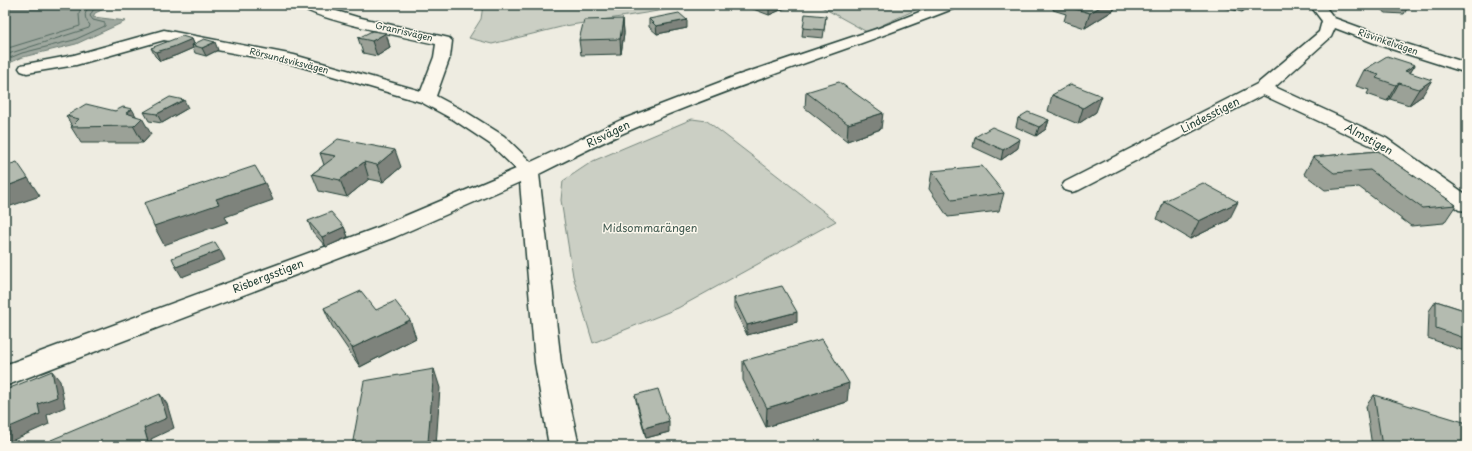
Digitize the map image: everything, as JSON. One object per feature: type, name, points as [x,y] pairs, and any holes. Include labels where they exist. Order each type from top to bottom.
[{"type":"street","name":"Granrisvägen","points":[[306,5],[311,8],[354,20],[444,41],[442,57],[427,98]]},
{"type":"street","name":"Risvägen","points":[[529,171],[628,124],[742,80],[884,31],[950,5]]},
{"type":"street","points":[[1317,5],[1330,21]]},
{"type":"street","name":"Risvinkelvägen","points":[[1330,21],[1391,44],[1467,68]]},
{"type":"street","name":"Lindesstigen","points":[[1072,186],[1263,88],[1326,34],[1330,21]]},
{"type":"street","name":"Rörsundsviksvägen","points":[[27,68],[76,60],[164,35],[294,60],[427,98],[460,116],[497,140],[529,171]]},
{"type":"street","name":"Almstigen","points":[[1263,88],[1379,142],[1467,205]]},
{"type":"street","name":"Risbergsstigen","points":[[5,376],[387,232],[529,171]]},
{"type":"street","points":[[529,171],[548,363],[564,446]]},
{"type":"green space","points":[[483,5],[695,5],[565,26],[492,44],[469,38],[481,19]]},
{"type":"green space","points":[[818,5],[926,5],[867,32]]},
{"type":"green space","name":"Midsommarängen","points":[[692,119],[707,121],[836,221],[678,308],[593,343],[573,276],[561,200],[563,181],[593,161]]},
{"type":"water","points":[[5,5],[113,5],[95,13],[93,17],[126,21],[76,44],[23,57],[5,65]]},
{"type":"building","points":[[1070,5],[1103,5],[1090,13],[1068,7]]},
{"type":"building","points":[[679,13],[687,20],[656,26],[649,19]]},
{"type":"building","points":[[805,14],[826,16],[824,30],[803,28]]},
{"type":"building","points":[[623,19],[620,39],[579,40],[584,20]]},
{"type":"building","points":[[372,31],[386,33],[372,41],[358,38]]},
{"type":"building","points":[[182,36],[192,39],[156,52],[151,48]]},
{"type":"building","points":[[204,39],[215,42],[202,48],[192,45]]},
{"type":"building","points":[[1387,56],[1415,65],[1405,71],[1432,80],[1419,89],[1399,83],[1396,85],[1376,78],[1379,75],[1364,70]]},
{"type":"building","points":[[839,82],[883,113],[848,124],[806,92]]},
{"type":"building","points":[[1071,84],[1102,96],[1083,108],[1052,95]]},
{"type":"building","points":[[170,97],[184,100],[157,114],[144,112]]},
{"type":"building","points":[[86,104],[115,111],[123,107],[132,109],[126,113],[142,118],[134,126],[71,127],[79,119],[66,116]]},
{"type":"building","points":[[1028,112],[1049,120],[1039,127],[1018,118]]},
{"type":"building","points":[[992,127],[1020,139],[1003,150],[975,137]]},
{"type":"building","points":[[338,139],[395,150],[377,165],[364,162],[340,180],[312,174],[336,156],[320,153]]},
{"type":"building","points":[[1378,151],[1456,205],[1422,208],[1370,170],[1334,173],[1313,157]]},
{"type":"building","points":[[17,162],[28,178],[5,187],[5,166]]},
{"type":"building","points":[[255,166],[265,183],[216,199],[219,204],[154,226],[144,203]]},
{"type":"building","points":[[982,166],[1004,193],[952,200],[932,171]]},
{"type":"building","points":[[1203,183],[1238,202],[1199,221],[1164,201]]},
{"type":"building","points":[[331,212],[344,227],[322,237],[308,221]]},
{"type":"building","points":[[215,242],[220,250],[176,267],[172,258]]},
{"type":"building","points":[[782,286],[797,312],[747,325],[734,298]]},
{"type":"building","points":[[361,291],[376,310],[395,301],[410,320],[352,348],[324,308]]},
{"type":"building","points":[[1436,301],[1467,311],[1467,339],[1436,328]]},
{"type":"building","points":[[822,339],[849,383],[767,408],[743,361]]},
{"type":"building","points":[[434,369],[428,442],[404,446],[352,446],[364,381]]},
{"type":"building","points":[[52,371],[57,397],[38,404],[40,414],[5,429],[5,390]]},
{"type":"building","points":[[658,389],[669,421],[644,428],[635,395]]},
{"type":"building","points":[[160,394],[167,418],[144,428],[149,446],[52,446],[51,440]]},
{"type":"building","points":[[1374,395],[1467,423],[1467,446],[1382,446]]}]
